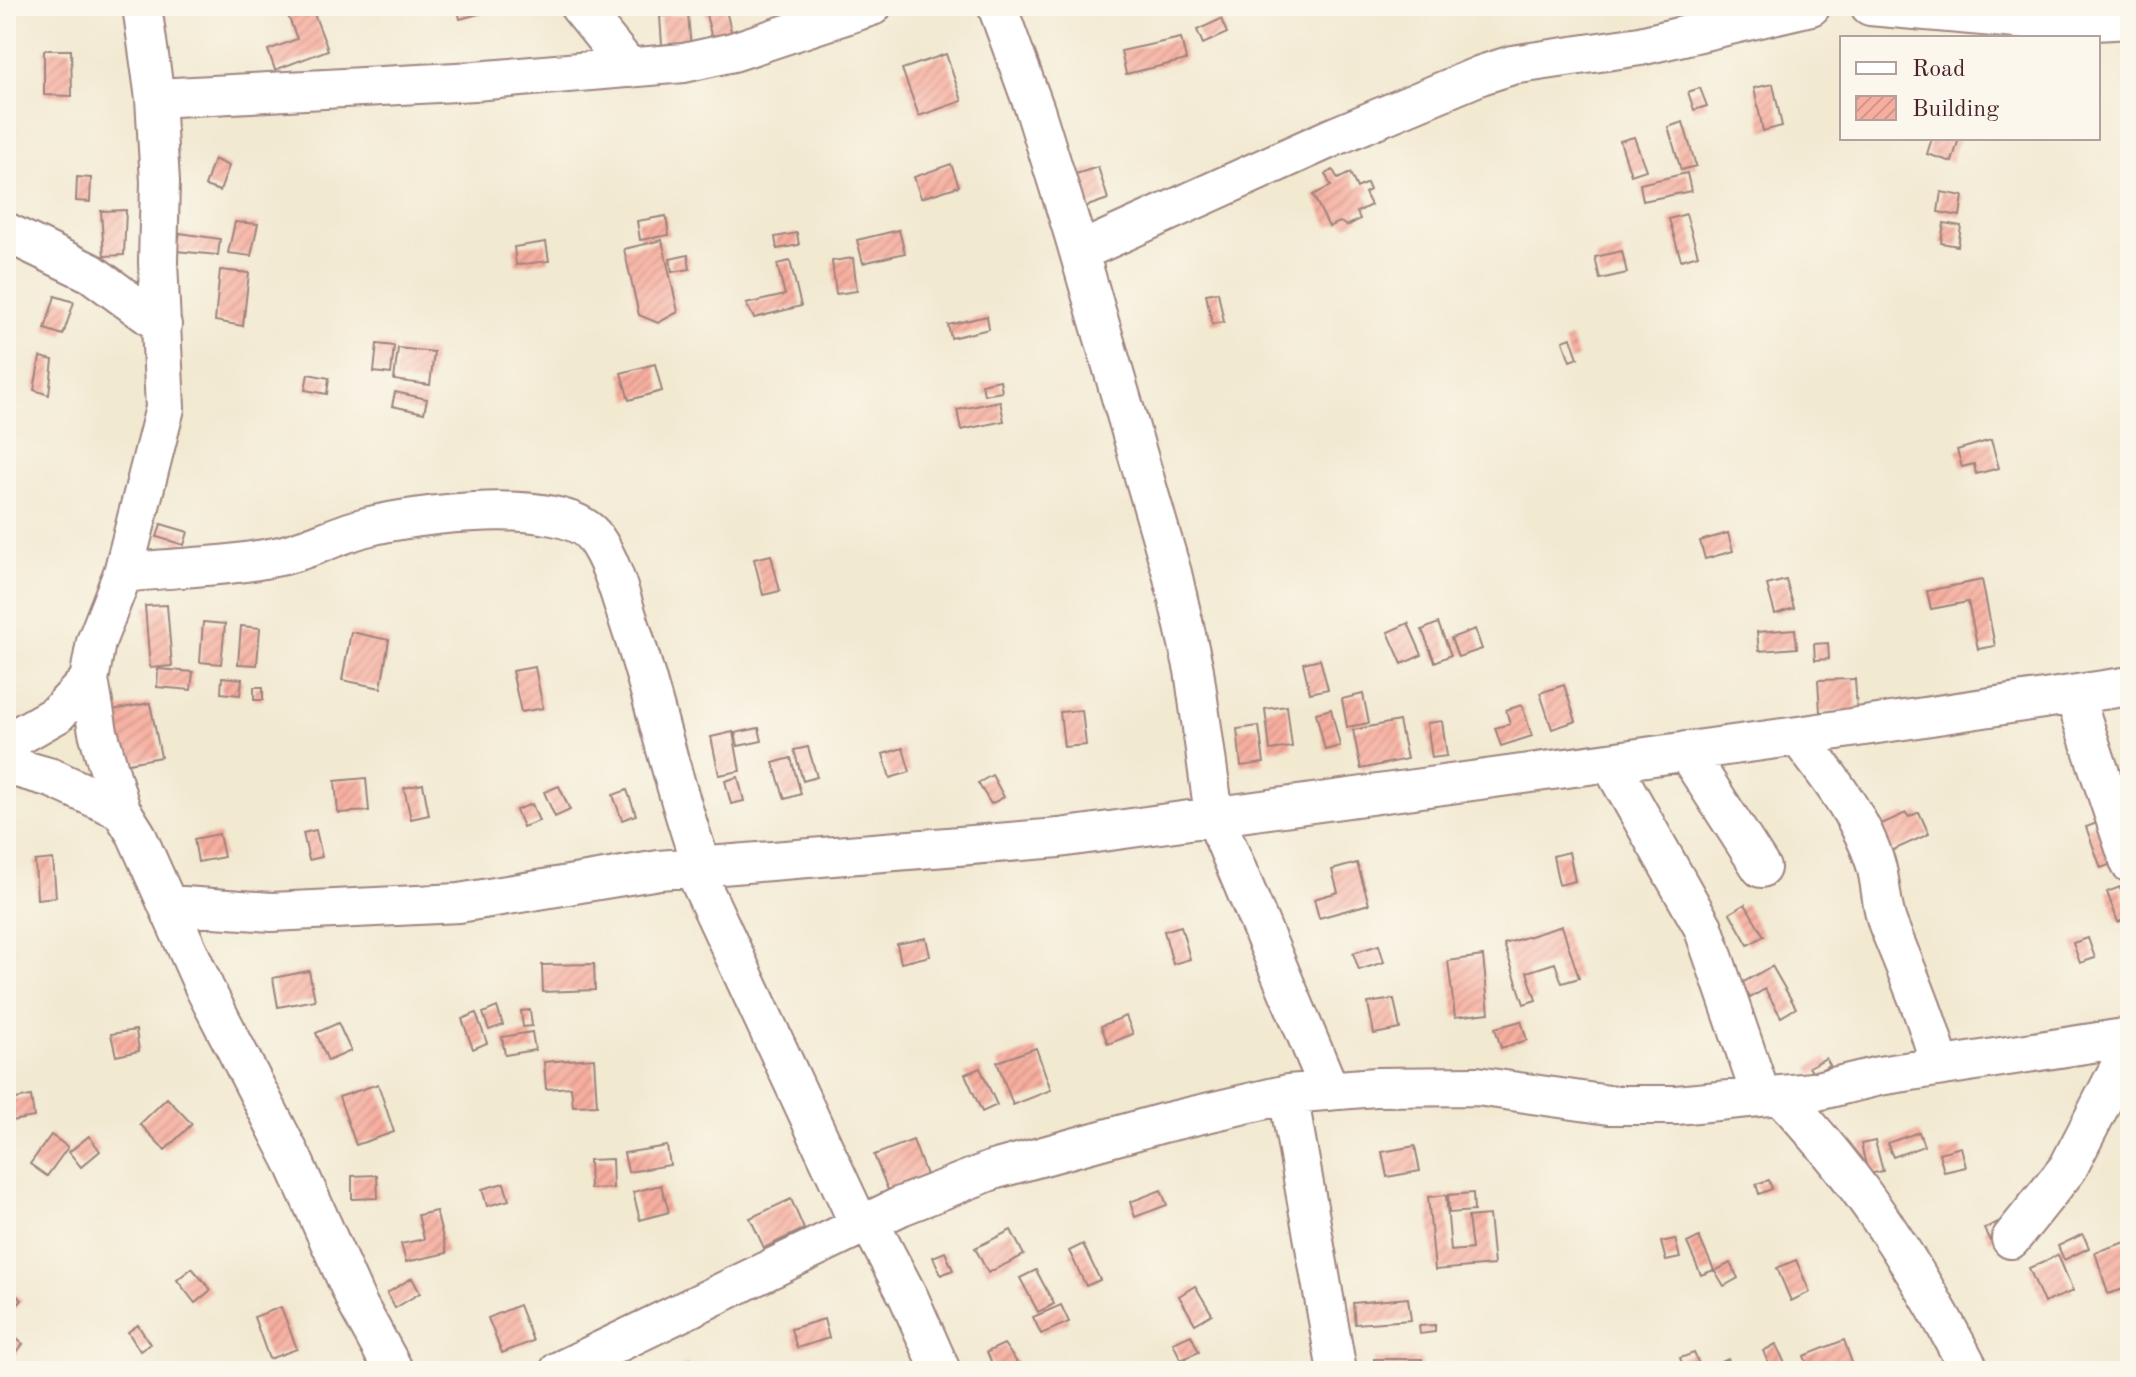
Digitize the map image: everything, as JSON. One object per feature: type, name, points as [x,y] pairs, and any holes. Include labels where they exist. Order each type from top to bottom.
[{"type":"street","points":[[142,6],[155,98],[165,408],[123,573],[96,642],[89,680],[98,732],[121,810],[136,834],[205,989],[293,1160],[358,1305],[394,1371]]},
{"type":"street","points":[[579,6],[629,68]]},
{"type":"street","points":[[155,98],[475,81],[711,58],[872,6]]},
{"type":"street","points":[[997,6],[1035,110],[1079,252],[1172,573],[1194,670],[1214,815],[1330,1091]]},
{"type":"street","points":[[1671,38],[1697,6]]},
{"type":"street","points":[[1079,252],[1455,84],[1512,65],[1671,38],[1811,6]]},
{"type":"street","points":[[1870,6],[2061,23],[2130,19]]},
{"type":"street","points":[[6,232],[91,273],[162,325]]},
{"type":"street","points":[[123,573],[279,556],[323,545],[363,527],[427,515],[502,512],[578,522],[594,536],[620,596],[697,867],[865,1224],[909,1298],[941,1371]]},
{"type":"street","points":[[6,743],[57,714],[89,680]]},
{"type":"street","points":[[169,905],[272,912],[459,903],[569,883],[697,867],[1059,838],[1798,736],[2130,686]]},
{"type":"street","points":[[2074,695],[2130,863]]},
{"type":"street","points":[[1798,736],[1837,789],[1871,850],[1886,919],[1921,1000],[1940,1066]]},
{"type":"street","points":[[1686,751],[1761,868]]},
{"type":"street","points":[[1610,762],[1703,927],[1770,1096],[1847,1172],[1911,1260],[1970,1371]]},
{"type":"street","points":[[6,765],[52,778],[121,810]]},
{"type":"street","points":[[569,1369],[865,1224],[993,1170],[1163,1123],[1288,1094],[1477,1086],[1609,1105],[1676,1105],[1813,1092],[1940,1066],[2130,1037]]},
{"type":"street","points":[[2011,1239],[2068,1168],[2130,1047]]},
{"type":"street","points":[[1288,1094],[1337,1371]]},
{"type":"building","points":[[311,6],[328,50],[275,70],[268,50],[297,39],[285,8]]},
{"type":"building","points":[[457,6],[492,6],[493,10],[460,19]]},
{"type":"building","points":[[704,6],[725,6],[732,35],[712,39]]},
{"type":"building","points":[[688,14],[691,49],[674,50],[671,44],[662,45],[660,16]]},
{"type":"building","points":[[1221,19],[1227,33],[1203,44],[1197,30]]},
{"type":"building","points":[[1181,38],[1186,60],[1126,74],[1121,51]]},
{"type":"building","points":[[44,50],[71,50],[72,96],[44,95]]},
{"type":"building","points":[[946,54],[962,101],[919,116],[902,69]]},
{"type":"building","points":[[1773,84],[1782,126],[1763,131],[1754,88]]},
{"type":"building","points":[[1700,88],[1707,106],[1694,110],[1688,92]]},
{"type":"building","points":[[1683,122],[1696,166],[1681,170],[1668,127]]},
{"type":"building","points":[[1634,137],[1646,170],[1631,175],[1620,141]]},
{"type":"building","points":[[1931,140],[1958,140],[1952,162],[1927,154]]},
{"type":"building","points":[[214,159],[229,166],[220,191],[205,186]]},
{"type":"building","points":[[951,164],[959,186],[921,198],[914,177]]},
{"type":"building","points":[[1098,167],[1108,199],[1070,212],[1060,179]]},
{"type":"building","points":[[1333,170],[1338,179],[1350,173],[1357,188],[1367,183],[1370,190],[1365,193],[1371,205],[1357,212],[1360,219],[1347,226],[1340,222],[1329,227],[1313,195],[1331,186],[1325,174]]},
{"type":"building","points":[[1687,173],[1691,191],[1643,201],[1640,184]]},
{"type":"building","points":[[77,177],[91,178],[90,202],[76,201]]},
{"type":"building","points":[[1941,192],[1963,196],[1960,216],[1938,212]]},
{"type":"building","points":[[126,210],[124,255],[104,256],[101,211]]},
{"type":"building","points":[[1686,214],[1698,255],[1681,260],[1669,219]]},
{"type":"building","points":[[666,216],[669,235],[640,240],[637,221]]},
{"type":"building","points":[[235,222],[258,224],[251,256],[228,253]]},
{"type":"building","points":[[1944,223],[1961,226],[1958,246],[1941,243]]},
{"type":"building","points":[[899,230],[905,253],[863,263],[857,240]]},
{"type":"building","points":[[180,233],[220,239],[218,255],[176,251]]},
{"type":"building","points":[[797,233],[799,245],[777,249],[775,237]]},
{"type":"building","points":[[662,240],[678,312],[658,323],[639,315],[624,249]]},
{"type":"building","points":[[546,242],[549,261],[516,265],[514,247]]},
{"type":"building","points":[[1622,251],[1627,273],[1600,279],[1595,257]]},
{"type":"building","points":[[688,255],[690,269],[672,272],[670,259]]},
{"type":"building","points":[[853,258],[857,291],[836,294],[832,261]]},
{"type":"building","points":[[790,261],[801,306],[754,318],[746,304],[785,295],[777,264]]},
{"type":"building","points":[[220,270],[249,273],[243,326],[215,321]]},
{"type":"building","points":[[1218,292],[1224,322],[1212,324],[1206,294]]},
{"type":"building","points":[[55,296],[74,302],[63,335],[45,329]]},
{"type":"building","points":[[987,316],[989,329],[951,338],[948,325]]},
{"type":"building","points":[[1571,338],[1578,358],[1570,361],[1563,341]]},
{"type":"building","points":[[377,344],[394,346],[391,374],[374,372]]},
{"type":"building","points":[[398,348],[434,352],[430,385],[394,380]]},
{"type":"building","points":[[40,357],[53,360],[49,395],[34,390]]},
{"type":"building","points":[[655,364],[662,391],[629,400],[621,373]]},
{"type":"building","points":[[308,374],[329,378],[327,394],[305,390]]},
{"type":"building","points":[[1000,380],[1002,392],[984,395],[982,384]]},
{"type":"building","points":[[395,392],[427,399],[424,413],[392,406]]},
{"type":"building","points":[[1000,401],[1004,421],[961,430],[957,410]]},
{"type":"building","points":[[1991,440],[1999,468],[1976,474],[1974,464],[1962,467],[1957,450]]},
{"type":"building","points":[[161,524],[188,532],[184,545],[157,537]]},
{"type":"building","points":[[1728,533],[1733,551],[1705,559],[1700,541]]},
{"type":"building","points":[[771,555],[780,591],[763,595],[754,559]]},
{"type":"building","points":[[1786,580],[1794,608],[1775,614],[1767,585]]},
{"type":"building","points":[[1982,580],[1995,646],[1978,649],[1968,602],[1931,609],[1927,591]]},
{"type":"building","points":[[167,605],[172,666],[150,668],[145,606]]},
{"type":"building","points":[[203,622],[225,624],[221,664],[200,662]]},
{"type":"building","points":[[1408,623],[1422,655],[1402,664],[1388,632]]},
{"type":"building","points":[[1438,623],[1451,655],[1435,662],[1422,630]]},
{"type":"building","points":[[241,626],[260,628],[257,665],[238,664]]},
{"type":"building","points":[[1475,629],[1482,649],[1458,657],[1451,638]]},
{"type":"building","points":[[1795,629],[1797,648],[1759,651],[1757,632]]},
{"type":"building","points":[[351,632],[389,640],[381,688],[342,680]]},
{"type":"building","points":[[1828,643],[1829,659],[1815,660],[1814,644]]},
{"type":"building","points":[[1320,659],[1328,689],[1310,693],[1303,663]]},
{"type":"building","points":[[535,667],[543,708],[521,712],[512,671]]},
{"type":"building","points":[[158,669],[193,672],[191,690],[157,687]]},
{"type":"building","points":[[222,677],[242,679],[240,695],[221,693]]},
{"type":"building","points":[[1855,679],[1857,711],[1820,712],[1818,680]]},
{"type":"building","points":[[1564,685],[1576,721],[1552,729],[1540,693]]},
{"type":"building","points":[[254,687],[263,687],[263,700],[254,700]]},
{"type":"building","points":[[1363,694],[1369,723],[1347,727],[1342,699]]},
{"type":"building","points":[[150,703],[161,757],[123,764],[112,710]]},
{"type":"building","points":[[1522,705],[1532,736],[1501,746],[1495,728],[1510,724],[1506,710]]},
{"type":"building","points":[[1287,706],[1292,747],[1270,750],[1265,709]]},
{"type":"building","points":[[1331,709],[1340,746],[1325,750],[1316,713]]},
{"type":"building","points":[[1082,710],[1086,745],[1064,747],[1060,712]]},
{"type":"building","points":[[1399,721],[1407,759],[1361,769],[1353,730]]},
{"type":"building","points":[[1442,721],[1447,756],[1432,758],[1427,723]]},
{"type":"building","points":[[1259,726],[1264,763],[1241,766],[1237,729]]},
{"type":"building","points":[[759,728],[762,741],[738,746],[735,733]]},
{"type":"building","points":[[733,732],[740,771],[719,775],[711,737]]},
{"type":"building","points":[[808,747],[817,777],[803,781],[794,750]]},
{"type":"building","points":[[903,748],[910,772],[890,778],[883,754]]},
{"type":"building","points":[[791,758],[801,794],[785,799],[773,763]]},
{"type":"building","points":[[992,775],[1004,797],[991,804],[978,783]]},
{"type":"building","points":[[738,777],[744,801],[731,804],[725,781]]},
{"type":"building","points":[[366,778],[369,811],[338,813],[335,781]]},
{"type":"building","points":[[423,784],[429,815],[411,819],[404,788]]},
{"type":"building","points":[[559,786],[570,810],[555,817],[544,792]]},
{"type":"building","points":[[627,790],[636,815],[622,820],[613,795]]},
{"type":"building","points":[[532,804],[539,821],[523,827],[516,810]]},
{"type":"building","points":[[1919,812],[1929,834],[1889,852],[1877,826],[1906,813],[1909,817]]},
{"type":"building","points":[[2102,821],[2117,862],[2101,868],[2086,827]]},
{"type":"building","points":[[316,830],[322,857],[309,860],[303,833]]},
{"type":"building","points":[[219,834],[224,857],[198,862],[194,839]]},
{"type":"building","points":[[1569,852],[1575,881],[1559,885],[1553,856]]},
{"type":"building","points":[[53,859],[56,897],[37,899],[35,861]]},
{"type":"building","points":[[1357,863],[1369,904],[1319,918],[1314,899],[1338,892],[1332,870]]},
{"type":"building","points":[[2120,887],[2130,918],[2118,922],[2107,892]]},
{"type":"building","points":[[1745,904],[1764,936],[1748,945],[1730,913]]},
{"type":"building","points":[[1181,926],[1190,959],[1173,964],[1164,931]]},
{"type":"building","points":[[1562,926],[1579,978],[1562,983],[1555,963],[1527,972],[1536,1000],[1524,1004],[1504,944]]},
{"type":"building","points":[[926,938],[930,956],[901,963],[897,944]]},
{"type":"building","points":[[2088,938],[2095,958],[2080,963],[2073,943]]},
{"type":"building","points":[[1379,945],[1384,962],[1359,970],[1353,953]]},
{"type":"building","points":[[1483,956],[1489,1013],[1455,1017],[1448,961]]},
{"type":"building","points":[[594,964],[595,990],[543,992],[542,965]]},
{"type":"building","points":[[1772,966],[1796,1008],[1781,1017],[1765,989],[1750,998],[1742,983]]},
{"type":"building","points":[[309,971],[315,1000],[278,1007],[273,978]]},
{"type":"building","points":[[1394,999],[1400,1029],[1374,1034],[1368,1003]]},
{"type":"building","points":[[497,1007],[503,1025],[489,1030],[483,1013]]},
{"type":"building","points":[[530,1010],[532,1026],[523,1027],[521,1011]]},
{"type":"building","points":[[476,1013],[487,1043],[473,1049],[462,1019]]},
{"type":"building","points":[[1126,1016],[1133,1034],[1108,1044],[1101,1026]]},
{"type":"building","points":[[1521,1021],[1527,1040],[1501,1048],[1495,1028]]},
{"type":"building","points":[[338,1023],[351,1051],[328,1061],[316,1033]]},
{"type":"building","points":[[136,1030],[139,1051],[116,1056],[111,1034]]},
{"type":"building","points":[[532,1032],[535,1050],[505,1055],[502,1037]]},
{"type":"building","points":[[1036,1048],[1051,1090],[1013,1105],[997,1062]]},
{"type":"building","points":[[594,1058],[597,1105],[573,1106],[571,1087],[546,1089],[544,1062]]},
{"type":"building","points":[[1826,1058],[1830,1065],[1813,1074],[1809,1067]]},
{"type":"building","points":[[980,1068],[997,1105],[982,1112],[965,1074]]},
{"type":"building","points":[[378,1084],[394,1132],[356,1145],[339,1097]]},
{"type":"building","points":[[31,1096],[34,1117],[6,1122],[6,1101]]},
{"type":"building","points":[[167,1098],[192,1124],[165,1150],[140,1124]]},
{"type":"building","points":[[1919,1132],[1924,1146],[1893,1157],[1887,1143]]},
{"type":"building","points":[[51,1135],[68,1147],[47,1176],[30,1164]]},
{"type":"building","points":[[89,1136],[100,1151],[81,1167],[69,1152]]},
{"type":"building","points":[[913,1140],[926,1175],[888,1190],[874,1155]]},
{"type":"building","points":[[1875,1141],[1883,1171],[1868,1174],[1861,1144]]},
{"type":"building","points":[[667,1146],[670,1165],[628,1172],[624,1153]]},
{"type":"building","points":[[1415,1146],[1420,1171],[1387,1177],[1382,1152]]},
{"type":"building","points":[[1961,1147],[1966,1167],[1944,1172],[1939,1153]]},
{"type":"building","points":[[612,1159],[613,1188],[590,1189],[589,1160]]},
{"type":"building","points":[[377,1175],[378,1198],[352,1199],[352,1176]]},
{"type":"building","points":[[1769,1180],[1772,1189],[1759,1194],[1756,1184]]},
{"type":"building","points":[[504,1183],[509,1200],[487,1206],[482,1189]]},
{"type":"building","points":[[661,1185],[669,1212],[640,1220],[633,1192]]},
{"type":"building","points":[[1161,1190],[1167,1205],[1135,1217],[1130,1202]]},
{"type":"building","points":[[1473,1193],[1474,1211],[1449,1213],[1448,1195]]},
{"type":"building","points":[[1446,1195],[1451,1251],[1472,1249],[1468,1217],[1489,1215],[1494,1265],[1435,1270],[1428,1197]]},
{"type":"building","points":[[791,1199],[804,1229],[764,1248],[750,1218]]},
{"type":"building","points":[[436,1211],[447,1253],[406,1262],[401,1244],[424,1239],[418,1215]]},
{"type":"building","points":[[2004,1219],[2010,1231],[1990,1241],[1984,1229]]},
{"type":"building","points":[[1011,1230],[1024,1255],[988,1273],[975,1248]]},
{"type":"building","points":[[2083,1234],[2089,1248],[2064,1260],[2058,1246]]},
{"type":"building","points":[[1699,1237],[1714,1270],[1701,1275],[1687,1243]]},
{"type":"building","points":[[1675,1239],[1680,1258],[1666,1261],[1661,1242]]},
{"type":"building","points":[[2126,1242],[2130,1255],[2130,1287],[2108,1294],[2095,1252]]},
{"type":"building","points":[[1083,1244],[1100,1280],[1086,1286],[1069,1251]]},
{"type":"building","points":[[945,1252],[953,1270],[941,1275],[933,1257]]},
{"type":"building","points":[[2058,1255],[2073,1291],[2044,1303],[2029,1268]]},
{"type":"building","points":[[1796,1260],[1810,1292],[1791,1301],[1777,1268]]},
{"type":"building","points":[[1730,1263],[1738,1278],[1724,1286],[1715,1271]]},
{"type":"building","points":[[192,1268],[211,1290],[195,1303],[177,1280]]},
{"type":"building","points":[[1036,1270],[1054,1304],[1038,1312],[1020,1278]]},
{"type":"building","points":[[412,1278],[420,1293],[395,1308],[387,1293]]},
{"type":"building","points":[[6,1286],[22,1300],[6,1318]]},
{"type":"building","points":[[1195,1286],[1212,1314],[1195,1324],[1179,1296]]},
{"type":"building","points":[[1408,1298],[1411,1320],[1355,1324],[1353,1303]]},
{"type":"building","points":[[519,1305],[533,1341],[502,1353],[488,1318]]},
{"type":"building","points":[[1061,1305],[1069,1322],[1041,1334],[1033,1317]]},
{"type":"building","points":[[281,1307],[297,1349],[269,1359],[254,1317]]},
{"type":"building","points":[[824,1319],[829,1338],[797,1348],[791,1329]]},
{"type":"building","points":[[138,1325],[150,1344],[140,1351],[128,1332]]},
{"type":"building","points":[[1435,1325],[1435,1332],[1420,1334],[1419,1326]]},
{"type":"building","points":[[8,1332],[23,1344],[6,1366],[6,1335]]},
{"type":"building","points":[[1191,1335],[1199,1352],[1181,1360],[1173,1343]]},
{"type":"building","points":[[1844,1340],[1853,1366],[1840,1371],[1810,1371],[1804,1356]]},
{"type":"building","points":[[1004,1344],[1023,1371],[995,1371],[987,1352]]},
{"type":"building","points":[[1776,1344],[1787,1368],[1781,1371],[1772,1371],[1763,1351]]},
{"type":"building","points":[[1694,1353],[1702,1371],[1685,1371],[1680,1358]]},
{"type":"building","points":[[1374,1359],[1422,1359],[1422,1371],[1375,1371]]},
{"type":"building","points":[[1728,1359],[1734,1371],[1718,1371],[1715,1365]]},
{"type":"building","points":[[687,1364],[690,1371],[670,1371]]},
{"type":"building","points":[[1170,1364],[1173,1371],[1153,1371]]}]
